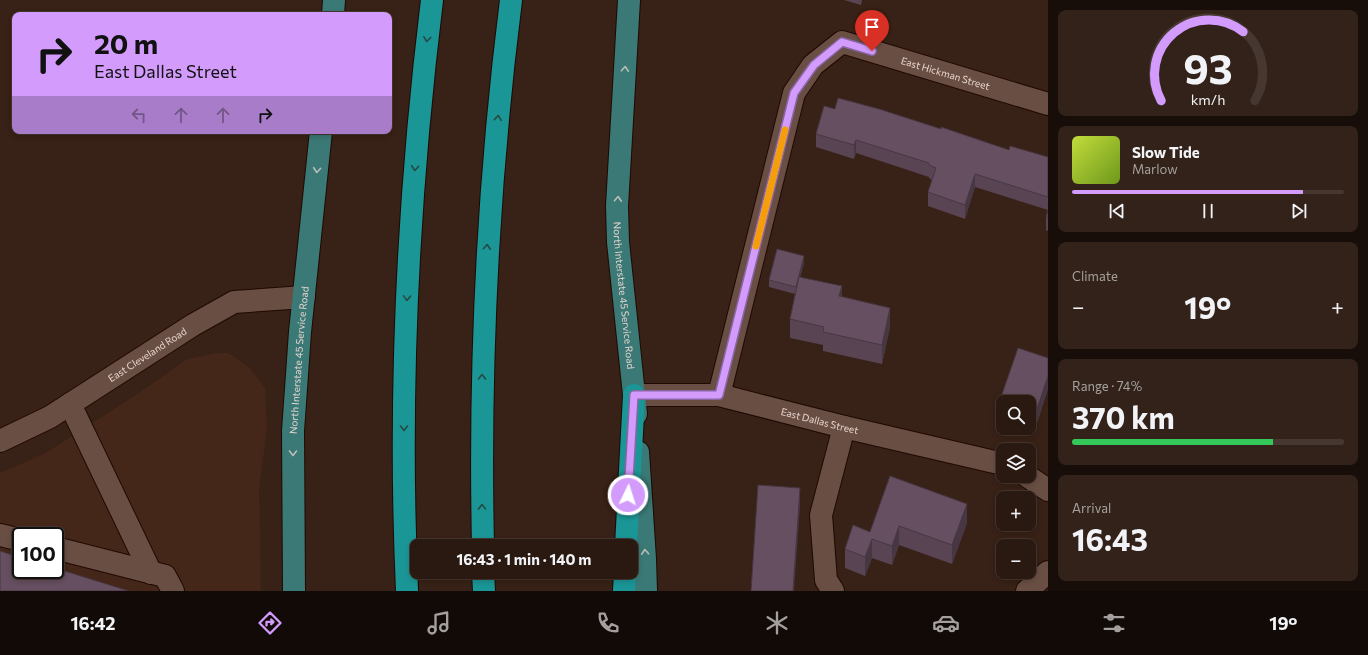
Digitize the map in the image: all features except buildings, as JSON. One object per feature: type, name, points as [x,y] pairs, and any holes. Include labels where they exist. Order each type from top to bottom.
[{"type":"highway","points":[[406,591],[404,428],[408,276],[418,129],[432,0]]},
{"type":"highway","points":[[483,539],[482,412],[486,260],[494,160],[511,0]]},
{"type":"highway","points":[[626,539],[634,395]]},
{"type":"highway","points":[[483,579],[484,591]]},
{"type":"highway","points":[[624,591],[625,579]]},
{"type":"main road","points":[[333,12],[334,0]]},
{"type":"main road","name":"North Interstate 45 Service Road","points":[[629,0],[617,206],[618,242],[634,395],[646,559],[646,591]]},
{"type":"main road","name":"North Interstate 45 Service Road","points":[[294,591],[293,431],[320,134]]},
{"type":"street","name":"East Hickman Street","points":[[719,395],[794,93],[814,65],[842,42],[1048,104]]},
{"type":"street","name":"East Cleveland Road","points":[[0,442],[50,417],[192,325],[234,302],[304,297]]},
{"type":"street","name":"East Dallas Street","points":[[634,395],[719,395],[844,427],[996,462]]},
{"type":"street","points":[[70,404],[151,572]]},
{"type":"street","points":[[832,591],[826,580],[821,515],[844,427]]},
{"type":"street","points":[[1036,482],[1048,490]]},
{"type":"street","points":[[0,535],[12,538]]},
{"type":"street","points":[[64,550],[165,576],[173,591]]},
{"type":"street","points":[[1027,591],[1048,572]]},
{"type":"shaded area","points":[[217,353],[228,353],[249,367],[265,388],[267,429],[259,488],[261,591],[0,591],[0,473],[44,454],[139,393],[187,359]]},
{"type":"slow traffic","points":[[756,246],[785,130]]},
{"type":"route","points":[[628,495],[634,395],[719,395],[794,93],[814,65],[842,42],[872,51]]}]
